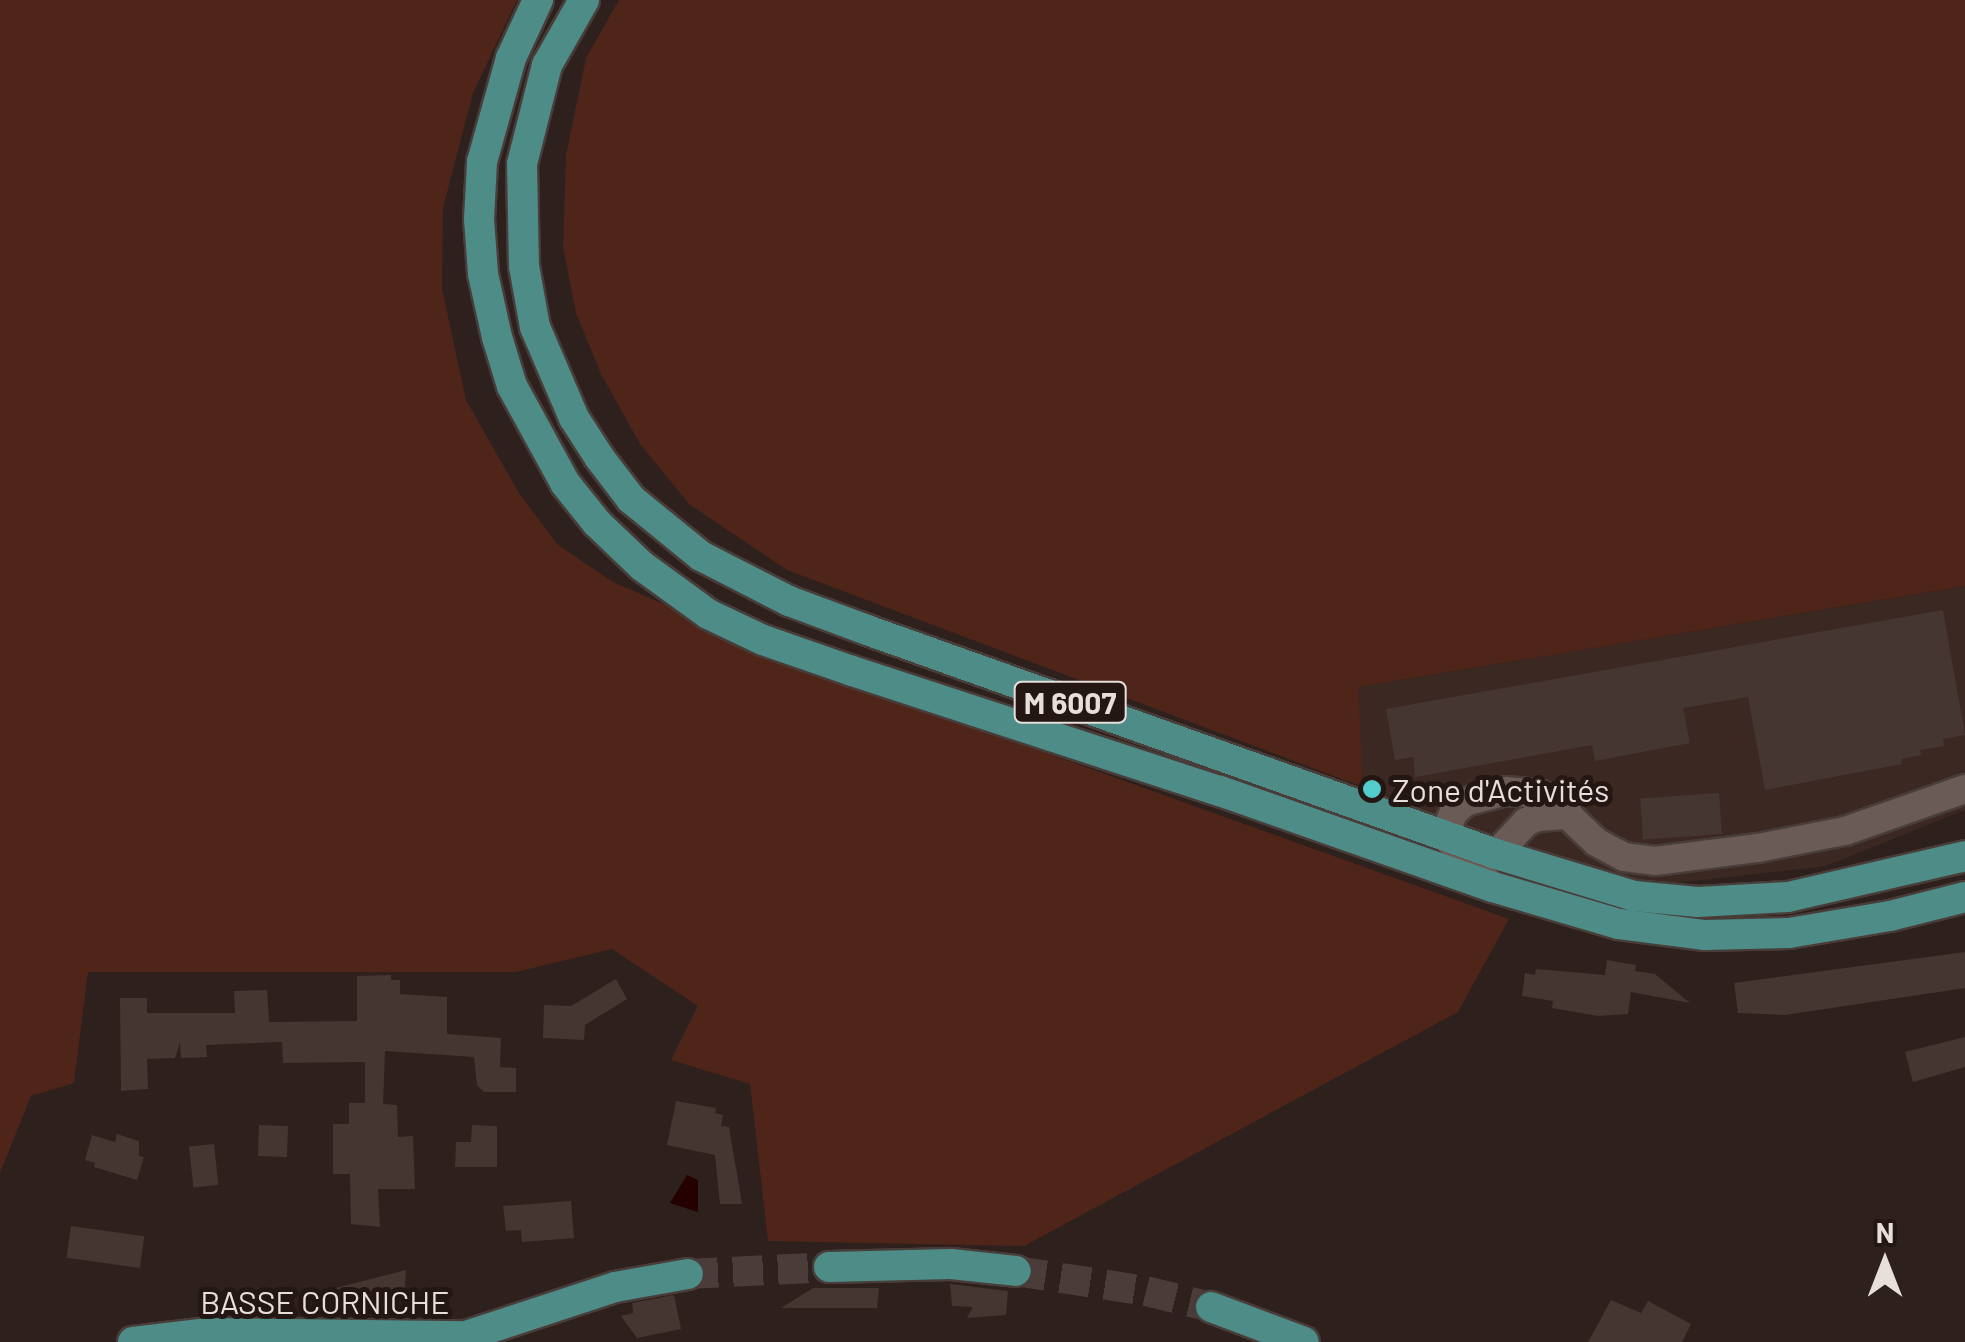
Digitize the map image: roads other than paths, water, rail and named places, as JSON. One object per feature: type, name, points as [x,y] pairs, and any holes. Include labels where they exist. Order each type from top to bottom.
[{"type":"main road","name":"M 6007","points":[[538,0],[511,58],[488,131],[478,218],[483,274],[512,386],[535,435],[597,523],[642,566],[708,614],[763,640],[1493,886],[1619,924],[1705,935],[1771,934],[1836,926],[1965,896]]},
{"type":"main road","name":"M 6007","points":[[584,0],[547,64],[522,164],[524,266],[535,326],[574,418],[599,457],[631,498],[701,556],[790,601],[1452,846],[1496,854],[1584,884],[1634,896],[1698,902],[1788,897],[1965,856]]},
{"type":"main road","points":[[829,1267],[951,1264],[1016,1272]]},
{"type":"main road","name":"BASSE CORNICHE","points":[[133,1342],[221,1332],[466,1336],[616,1287],[688,1274]]},
{"type":"main road","points":[[1210,1306],[1304,1342]]},
{"type":"street","points":[[1493,886],[1452,846],[1454,812],[1464,802],[1506,791],[1539,794],[1596,842],[1624,857],[1655,861],[1758,848],[1846,831],[1965,789]]},
{"type":"street","points":[[1496,854],[1526,822],[1553,814],[1569,816]]},
{"type":"street","points":[[1403,854],[1452,846]]},
{"type":"tunnel","points":[[688,1274],[829,1267]]},
{"type":"tunnel","points":[[1016,1271],[1146,1291],[1211,1307]]},
{"type":"place","name":"Zone d'Activités","points":[[1372,789]]}]
